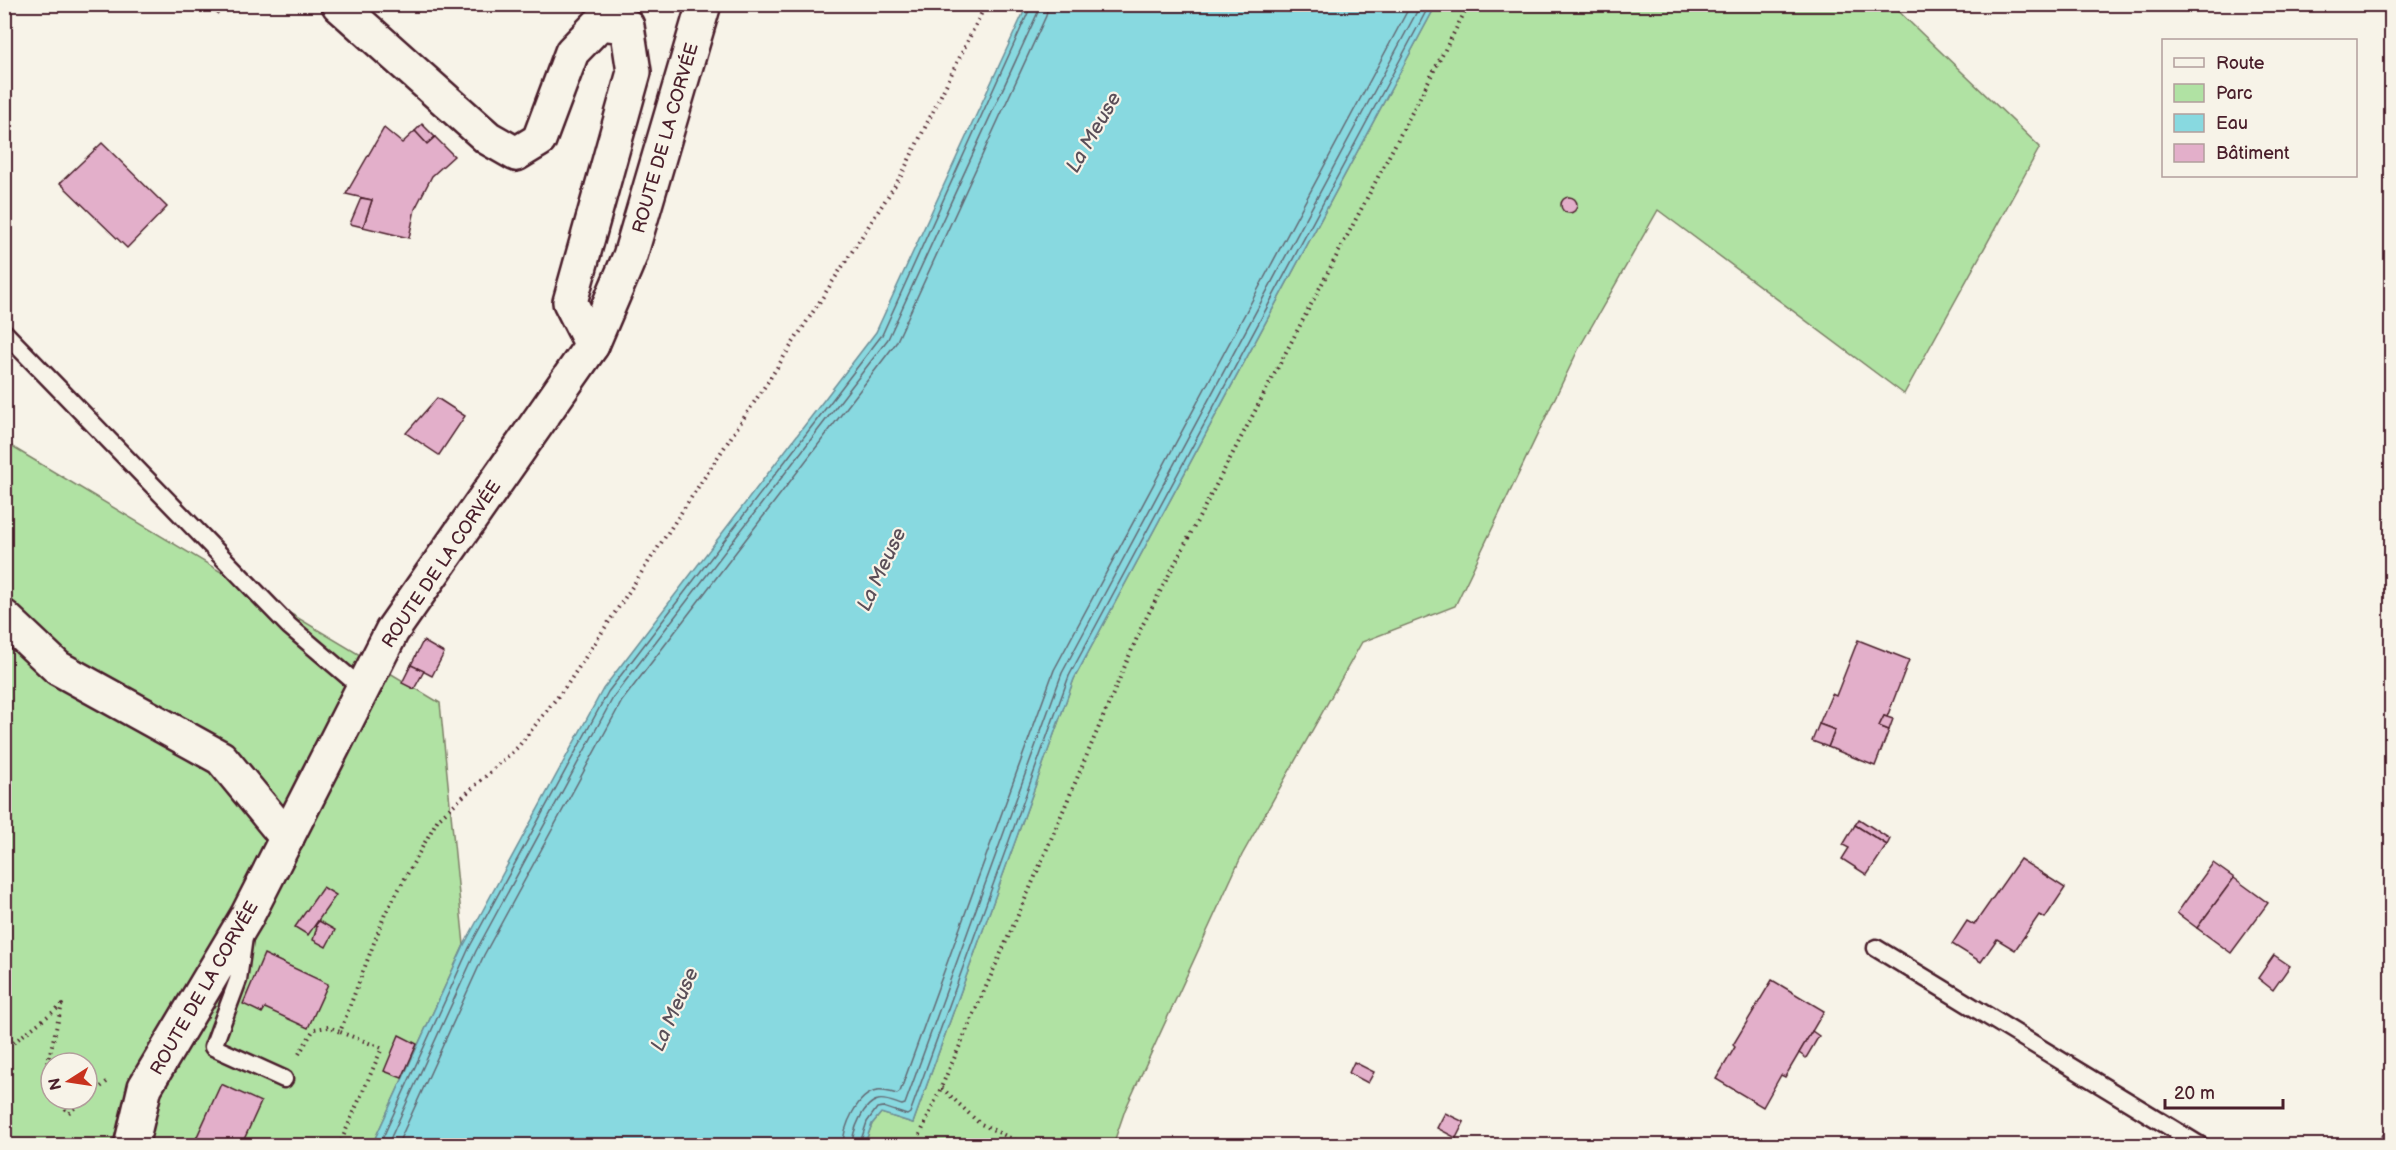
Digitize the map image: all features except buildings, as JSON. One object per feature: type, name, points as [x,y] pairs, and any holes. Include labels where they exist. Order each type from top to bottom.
[{"type":"street","name":"ROUTE DE LA CORVÉE","points":[[131,1146],[146,1087],[247,916],[392,631],[592,345],[630,256],[704,4]]},
{"type":"street","points":[[339,5],[488,138],[516,154],[539,140],[572,52],[600,23],[627,26],[634,72],[570,302],[592,345]]},
{"type":"street","points":[[4,617],[58,668],[221,758],[287,838]]},
{"type":"lane","points":[[4,332],[289,626],[363,689]]},
{"type":"lane","points":[[247,916],[238,981],[213,1047],[284,1079]]},
{"type":"lane","points":[[1876,948],[2201,1146]]},
{"type":"path","points":[[340,1032],[385,914],[438,819],[518,747],[567,685],[768,383],[901,176],[986,4]]},
{"type":"path","points":[[915,1146],[1142,626],[1468,4]]},
{"type":"path","points":[[4,1050],[62,1005],[50,1051]]},
{"type":"path","points":[[284,1079],[314,1029],[328,1027],[382,1048],[339,1146]]},
{"type":"path","points":[[942,1088],[979,1123],[1027,1146]]},
{"type":"green space","points":[[1436,5],[1892,5],[2040,147],[1904,394],[1658,210],[1578,350],[1455,606],[1362,642],[1242,855],[1125,1110],[1113,1145],[864,1146],[872,1124],[881,1113],[913,1123],[1074,679]]},
{"type":"green space","points":[[4,442],[440,703],[464,945],[372,1145],[5,1145]]},
{"type":"water","name":"La Meuse","points":[[1027,5],[1436,5],[1074,679],[913,1123],[881,1113],[872,1124],[864,1146],[372,1145],[464,945],[603,689],[876,332]]}]
